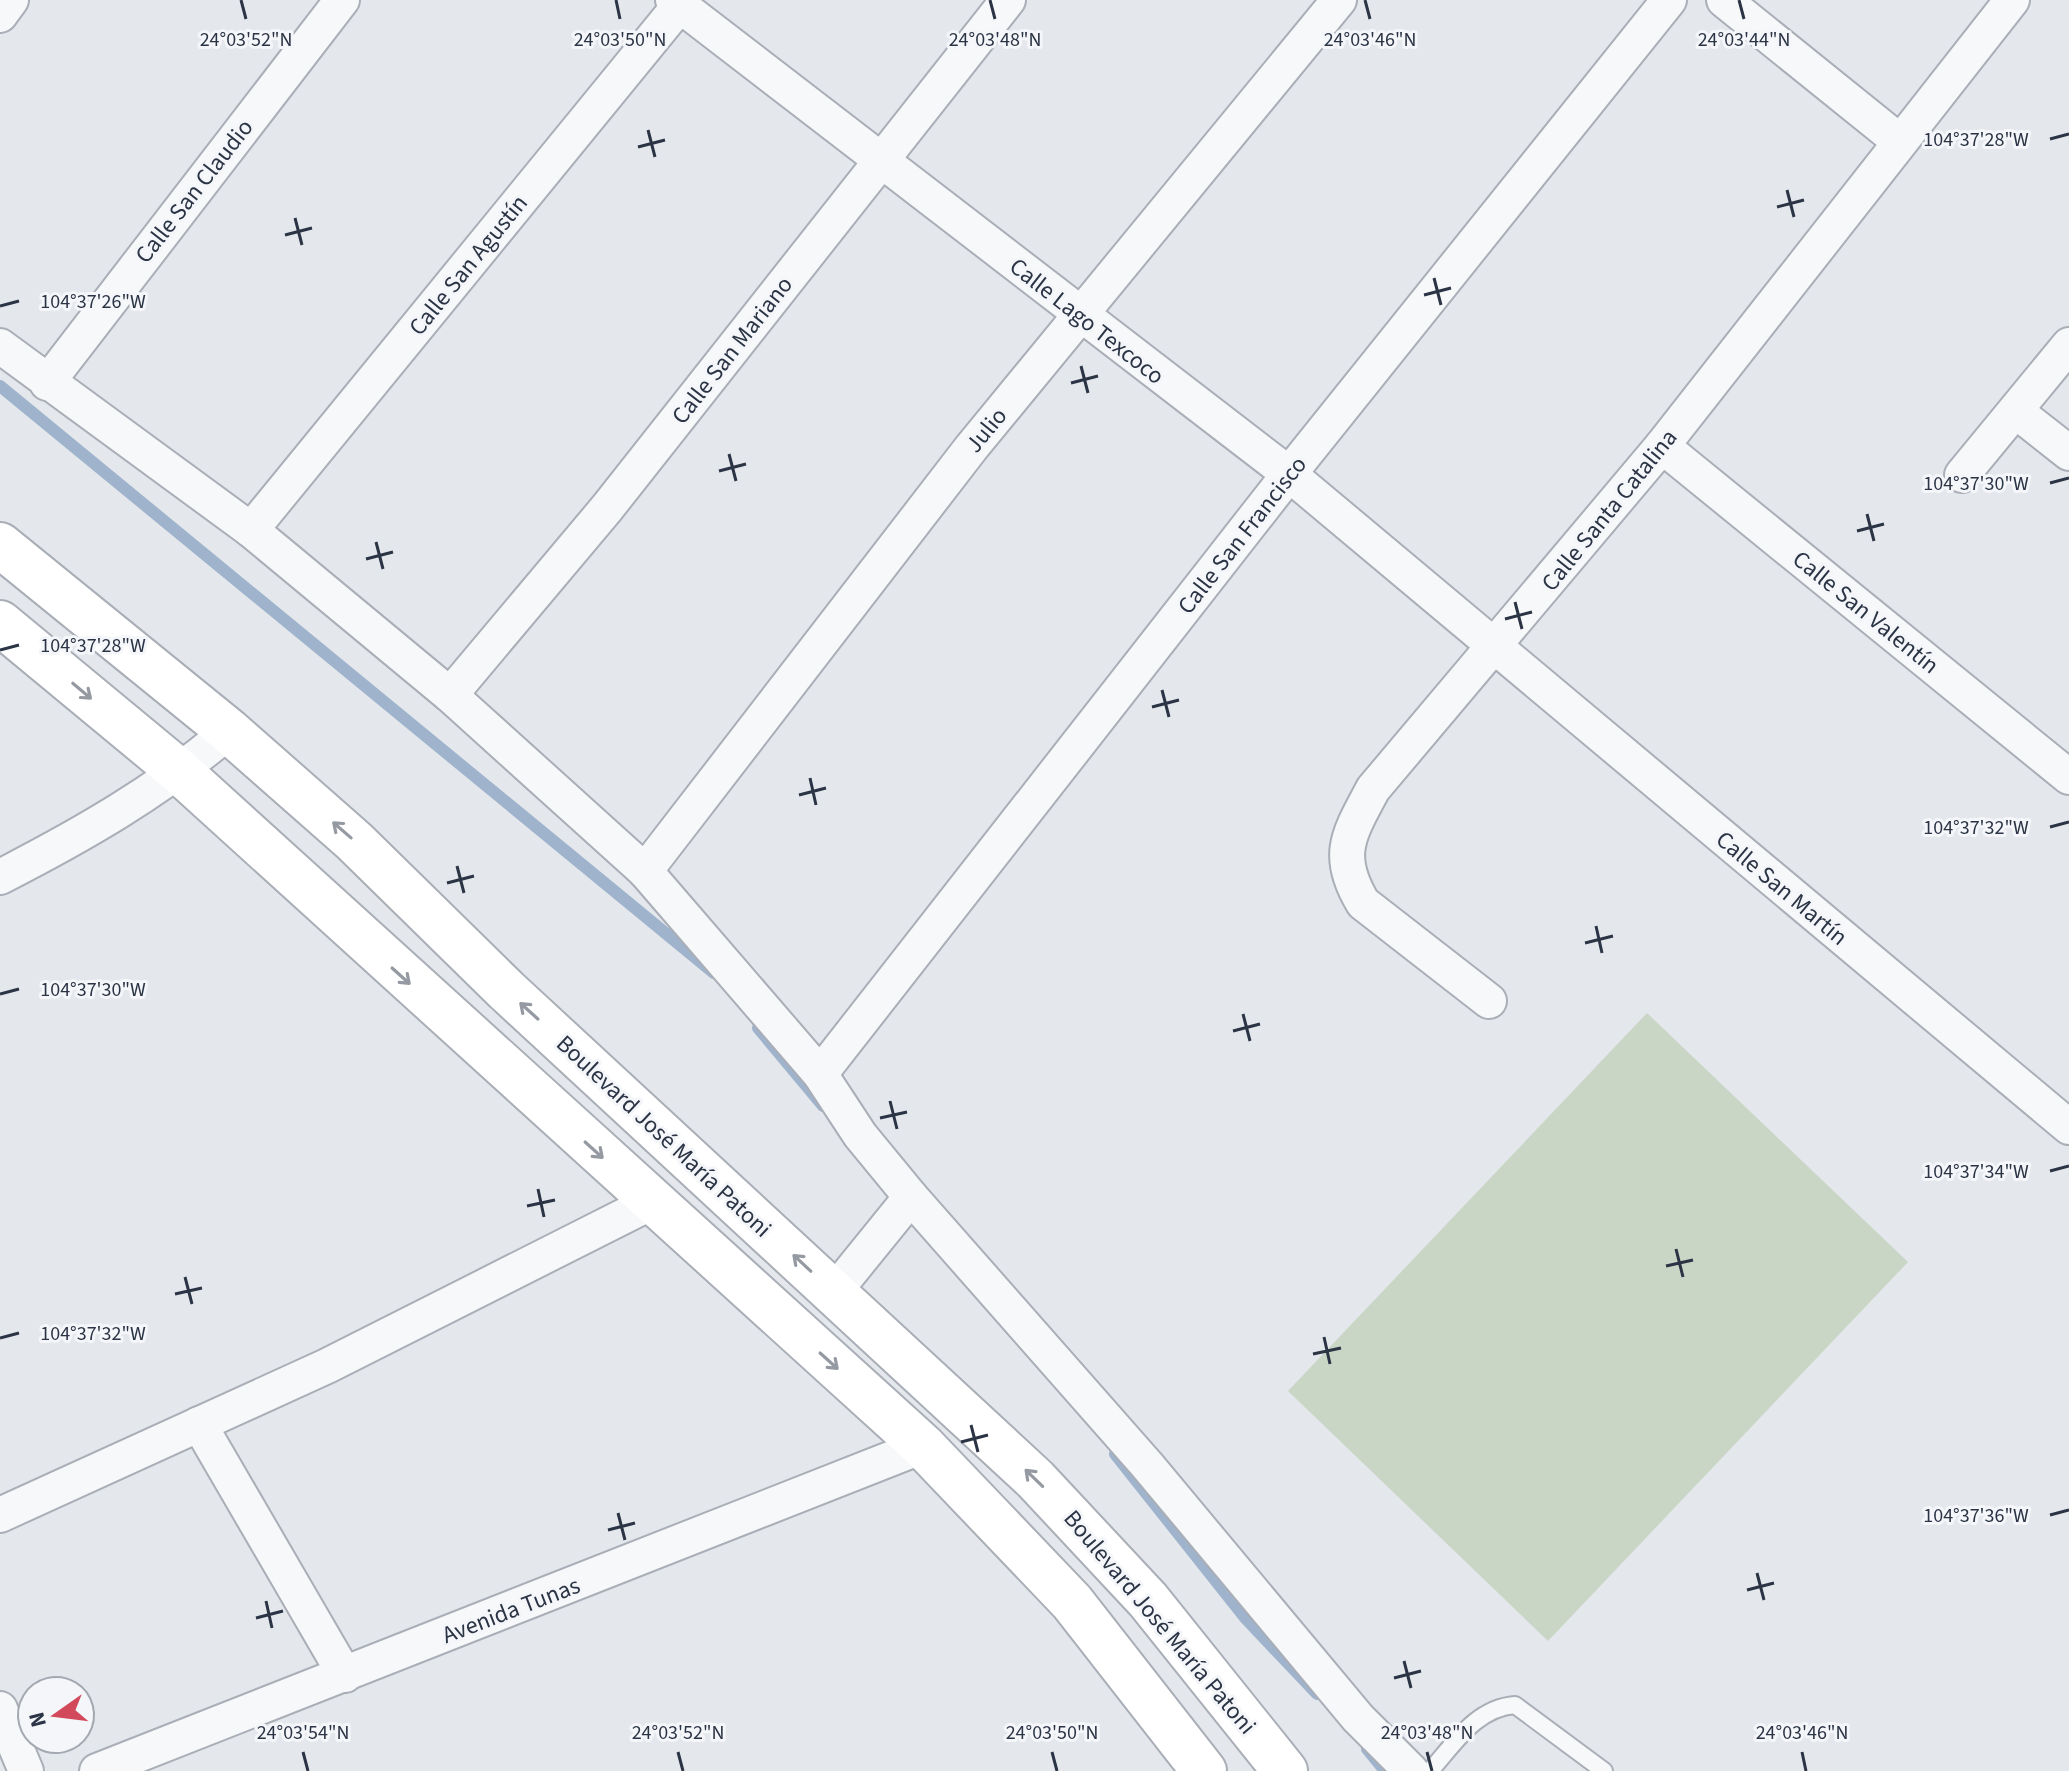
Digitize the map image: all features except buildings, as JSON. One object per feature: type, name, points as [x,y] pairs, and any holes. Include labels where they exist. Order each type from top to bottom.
[{"type":"main road","name":"Boulevard José María Patoni","points":[[0,545],[229,731],[402,888],[506,990],[1035,1479],[1148,1600],[1285,1771]]},
{"type":"main road","points":[[0,623],[180,772],[923,1446],[1072,1602],[1204,1771]]},
{"type":"main road","points":[[356,934],[402,888]]},
{"type":"street","points":[[0,15],[11,0]]},
{"type":"street","name":"Calle San Claudio","points":[[47,383],[342,0]]},
{"type":"street","name":"Calle San Mariano","points":[[450,695],[607,508],[1008,0]]},
{"type":"street","name":"Julio","points":[[645,871],[1078,315],[1339,0]]},
{"type":"street","name":"Calle San Francisco","points":[[820,1074],[1289,474],[1669,0]]},
{"type":"street","points":[[1724,0],[1899,141]]},
{"type":"street","name":"Calle Santa Catalina","points":[[1489,1001],[1363,903],[1350,881],[1346,843],[1373,789],[1495,649],[1662,446],[2012,0]]},
{"type":"street","name":"Calle Lago Texcoco","points":[[679,2],[1078,315],[1289,474],[1495,649]]},
{"type":"street","name":"Calle San Agustín","points":[[251,530],[679,2]]},
{"type":"street","points":[[1962,475],[2017,412],[2069,345]]},
{"type":"street","points":[[0,346],[251,530],[450,695],[645,871],[820,1074],[860,1135],[909,1198],[1147,1465],[1358,1718],[1411,1771]]},
{"type":"street","points":[[2017,412],[2069,453]]},
{"type":"street","name":"Calle San Valentín","points":[[1662,446],[2069,777]]},
{"type":"street","name":"Calle San Martín","points":[[1495,649],[2069,1127]]},
{"type":"street","points":[[0,877],[64,845],[180,772],[229,731]]},
{"type":"street","points":[[834,1292],[909,1198]]},
{"type":"street","points":[[0,1515],[327,1366],[652,1202]]},
{"type":"street","points":[[199,1424],[345,1675]]},
{"type":"street","name":"Avenida Tunas","points":[[97,1771],[923,1446]]},
{"type":"street","points":[[0,1709],[26,1771]]},
{"type":"lane","points":[[1430,1771],[1480,1716],[1498,1706],[1515,1705],[1604,1771]]},
{"type":"green space","points":[[1647,1013],[1908,1262],[1548,1641],[1288,1391]]},
{"type":"waterway","points":[[0,386],[714,973]]},
{"type":"waterway","points":[[758,1028],[823,1106]]},
{"type":"waterway","points":[[1115,1454],[1246,1619],[1317,1694]]},
{"type":"waterway","points":[[1367,1749],[1385,1771]]}]
